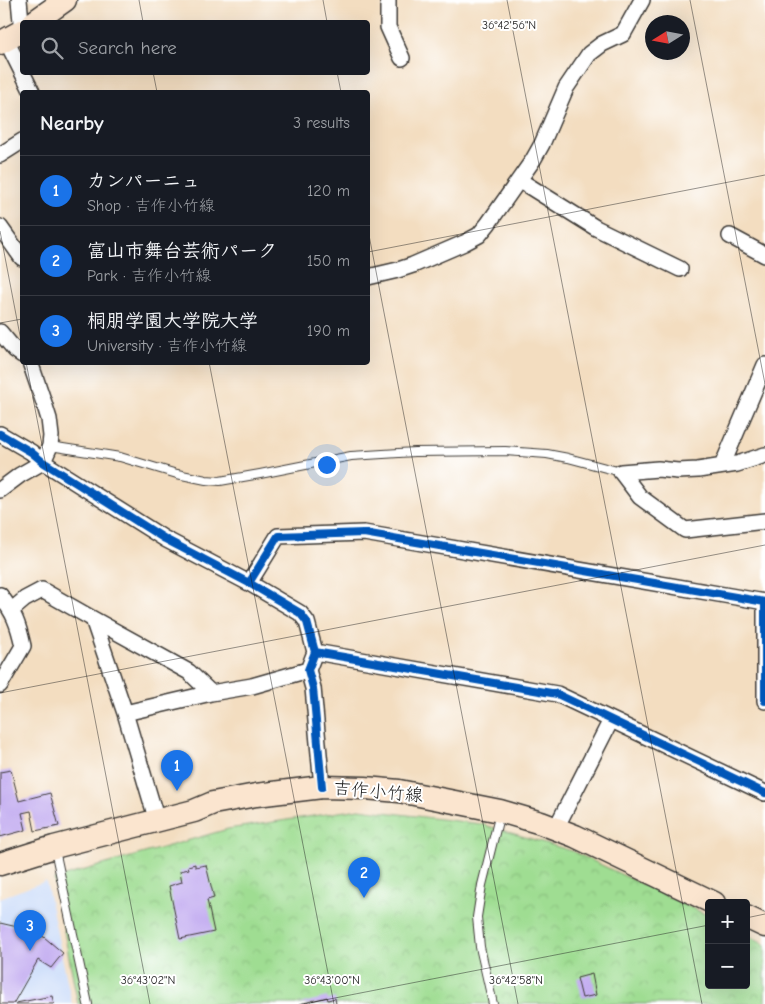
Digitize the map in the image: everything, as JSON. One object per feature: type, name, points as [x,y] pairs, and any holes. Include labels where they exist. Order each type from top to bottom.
[{"type":"main road","points":[[37,20],[65,0]]},
{"type":"main road","name":"吉作小竹線","points":[[0,864],[54,847],[157,822],[213,803],[256,795],[322,788],[365,788],[399,791],[500,811],[541,823],[556,828],[706,899]]},
{"type":"main road","points":[[750,919],[765,926]]},
{"type":"street","points":[[19,0],[13,36],[20,57]]},
{"type":"street","points":[[388,0],[388,27],[402,58]]},
{"type":"street","points":[[370,277],[413,265],[479,235],[533,160],[542,144],[566,88],[589,54],[602,44],[622,34],[642,0]]},
{"type":"street","points":[[26,75],[31,90]]},
{"type":"street","points":[[0,155],[20,142]]},
{"type":"street","points":[[518,180],[596,228],[680,269]]},
{"type":"street","points":[[0,227],[20,255]]},
{"type":"street","points":[[730,236],[765,255]]},
{"type":"street","points":[[0,332],[20,354]]},
{"type":"street","points":[[0,490],[20,475],[43,462],[50,446],[49,420],[31,365]]},
{"type":"street","points":[[722,466],[765,365]]},
{"type":"street","points":[[0,434],[165,538],[300,613],[307,622],[316,652],[308,670],[313,688],[322,788]]},
{"type":"street","points":[[621,472],[658,469],[678,471],[722,466],[737,464],[765,455]]},
{"type":"street","points":[[621,472],[640,497],[684,530],[765,521]]},
{"type":"street","points":[[249,583],[278,536],[364,533],[765,602],[765,702]]},
{"type":"street","points":[[12,610],[25,599],[42,590],[189,672],[211,693]]},
{"type":"street","points":[[0,595],[12,610],[20,630],[23,646],[0,684]]},
{"type":"street","points":[[93,619],[125,713],[157,822]]},
{"type":"street","points":[[316,652],[557,694],[765,793]]},
{"type":"street","points":[[125,713],[211,693],[252,686],[308,670]]},
{"type":"street","points":[[556,828],[611,720]]},
{"type":"lane","points":[[50,446],[120,457],[177,474],[220,481],[351,456],[415,452],[505,451],[547,454],[621,472]]},
{"type":"lane","points":[[493,1004],[480,947],[477,917],[482,885],[500,811]]},
{"type":"lane","points":[[54,847],[88,1004]]},
{"type":"shaded area","points":[[46,881],[72,1004],[0,1004],[0,898]]},
{"type":"green space","points":[[359,809],[481,824],[572,851],[705,914],[705,989],[750,989],[750,936],[765,945],[765,1004],[78,1004],[54,879],[228,829]]},
{"type":"building","points":[[11,770],[19,801],[50,793],[59,826],[35,831],[31,811],[22,813],[26,830],[0,837],[0,772]]},
{"type":"building","points":[[195,864],[195,867],[206,865],[214,898],[207,900],[214,932],[180,939],[169,886],[182,882],[180,871],[189,869],[188,866]]},
{"type":"building","points":[[0,923],[44,937],[63,953],[51,968],[38,960],[13,1004],[0,1004]]},
{"type":"building","points":[[592,974],[596,995],[582,998],[577,978]]},
{"type":"building","points":[[52,996],[54,1004],[16,1004],[16,1003]]},
{"type":"building","points":[[327,997],[328,1000],[335,998],[336,1004],[299,1004]]},
{"type":"cycle path","points":[[0,434],[165,539],[249,583],[300,613],[307,622],[315,652],[308,670],[313,688],[322,787]]},
{"type":"cycle path","points":[[249,583],[278,536],[364,533],[765,602],[765,701]]},
{"type":"cycle path","points":[[315,652],[557,694],[765,793]]},
{"type":"place","name":"カンパーニュ","points":[[177,791]]},
{"type":"place","name":"富山市舞台芸術パーク","points":[[364,898]]},
{"type":"place","name":"桐朋学園大学院大学","points":[[30,951]]}]
